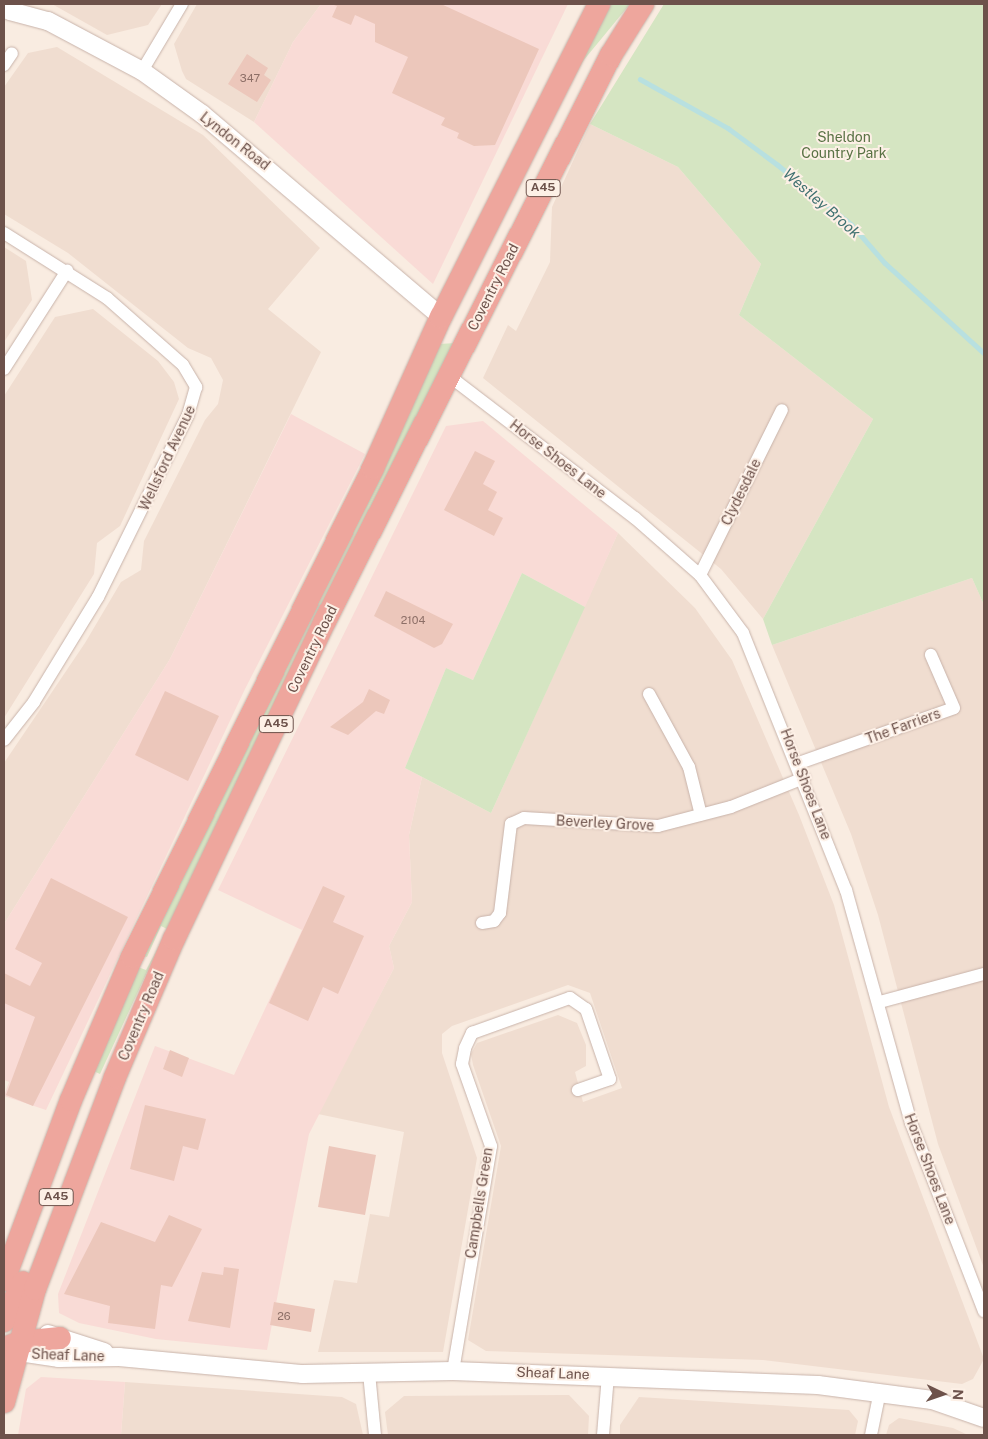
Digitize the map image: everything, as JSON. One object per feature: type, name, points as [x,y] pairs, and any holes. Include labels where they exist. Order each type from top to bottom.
[{"type":"highway","name":"Coventry Road","points":[[4,1280],[71,1100],[132,957],[373,468],[441,317],[599,4]]},
{"type":"highway","name":"Coventry Road","points":[[10,1342],[15,1305],[88,1119],[115,1077],[174,939],[322,626],[611,55],[643,4]]},
{"type":"highway","points":[[441,317],[463,313],[574,96],[611,55]]},
{"type":"highway","points":[[10,1342],[59,1348]]},
{"type":"highway","name":"A45","points":[[4,1402],[10,1342]]},
{"type":"street","points":[[142,71],[182,4]]},
{"type":"street","name":"Lyndon Road","points":[[6,12],[48,21],[142,71],[257,157],[441,317]]},
{"type":"street","name":"Wellsford Avenue","points":[[4,233],[107,298],[183,364],[196,387],[195,401],[98,597],[34,702],[4,740]]},
{"type":"street","points":[[4,369],[67,271]]},
{"type":"street","name":"Horse Shoes Lane","points":[[449,376],[635,518],[700,575],[743,633],[799,763],[846,890],[880,1002],[911,1123],[984,1311]]},
{"type":"street","name":"Clydesdale","points":[[700,575],[782,410]]},
{"type":"street","name":"The Farriers","points":[[799,763],[954,708],[931,655]]},
{"type":"street","points":[[649,694],[689,767],[701,815]]},
{"type":"street","name":"Beverley Grove","points":[[482,923],[494,921],[500,912],[511,824],[524,818],[658,826],[701,815],[804,778]]},
{"type":"street","points":[[880,1002],[984,974]]},
{"type":"street","name":"Campbells Green","points":[[454,1370],[491,1146],[462,1064],[465,1048],[472,1033],[570,998],[586,1009],[610,1079],[578,1090]]},
{"type":"street","name":"Sheaf Lane","points":[[59,1348],[119,1357],[245,1371],[369,1374],[454,1370],[608,1375],[880,1391],[932,1400],[984,1418]]},
{"type":"street","points":[[369,1374],[375,1435]]},
{"type":"street","points":[[603,1435],[608,1375]]},
{"type":"street","points":[[870,1435],[880,1391]]},
{"type":"shaded area","points":[[52,4],[162,4],[148,25],[107,35]]},
{"type":"shaded area","points":[[197,4],[321,4],[293,42],[254,122],[186,79],[182,71],[174,44]]},
{"type":"shaded area","points":[[321,4],[568,4],[433,284],[254,122],[293,42]]},
{"type":"shaded area","points":[[57,47],[203,135],[320,248],[268,309],[321,352],[170,659],[4,924],[4,763],[85,643],[121,582],[141,570],[144,541],[205,420],[218,404],[223,380],[211,358],[188,348],[68,253],[4,214],[4,87],[28,53]]},
{"type":"shaded area","points":[[590,124],[678,167],[761,264],[739,315],[873,419],[763,619],[721,569],[483,378],[508,325],[516,331],[550,262],[552,207]]},
{"type":"shaded area","points":[[4,247],[26,261],[32,300],[4,342]]},
{"type":"shaded area","points":[[93,309],[158,361],[174,382],[179,399],[120,526],[97,543],[94,574],[4,718],[4,396],[55,317]]},
{"type":"shaded area","points":[[291,414],[365,454],[245,689],[46,1110],[4,1096],[9,1082],[4,1080],[4,924],[170,659]]},
{"type":"shaded area","points":[[483,421],[618,533],[585,607],[522,573],[473,680],[446,668],[405,768],[422,777],[409,835],[412,902],[389,946],[394,968],[309,1134],[267,1350],[156,1339],[79,1323],[59,1313],[58,1294],[155,1046],[234,1075],[302,930],[218,890],[446,426]]},
{"type":"shaded area","points":[[618,533],[695,608],[732,660],[799,815],[834,905],[889,1107],[984,1359],[973,1379],[962,1384],[763,1360],[486,1351],[468,1340],[501,1146],[473,1065],[471,1054],[477,1043],[558,1015],[577,1023],[586,1045],[586,1066],[575,1072],[583,1102],[622,1088],[590,993],[568,985],[452,1026],[442,1034],[442,1053],[477,1158],[443,1352],[318,1352],[334,1280],[357,1283],[370,1214],[389,1217],[404,1132],[318,1114],[394,968],[389,946],[412,902],[409,835],[422,777],[491,813]]},
{"type":"shaded area","points":[[972,578],[984,605],[984,1268],[938,1144],[878,915],[851,834],[772,645]]},
{"type":"shaded area","points":[[41,1377],[125,1382],[121,1435],[18,1435],[26,1389]]},
{"type":"shaded area","points":[[125,1382],[342,1397],[356,1404],[363,1435],[121,1435]]},
{"type":"shaded area","points":[[569,1395],[589,1416],[588,1435],[388,1435],[385,1412],[404,1396]]},
{"type":"shaded area","points":[[639,1397],[849,1410],[858,1421],[855,1435],[620,1435],[620,1425]]},
{"type":"shaded area","points":[[899,1418],[953,1428],[968,1435],[886,1435],[889,1425]]},
{"type":"green space","points":[[610,4],[630,4],[583,61],[554,115]]},
{"type":"green space","name":"Sheldon Country Park","points":[[664,4],[984,4],[984,605],[972,578],[772,645],[763,619],[873,419],[739,315],[761,264],[678,167],[590,124]]},
{"type":"green space","points":[[456,343],[169,930],[161,926],[147,957],[144,956],[439,344]]},
{"type":"green space","points":[[522,573],[585,607],[491,813],[405,768],[446,668],[473,680]]},
{"type":"green space","points":[[161,942],[100,1074],[91,1070],[138,967],[146,970]]},
{"type":"building","points":[[331,4],[441,4],[539,49],[495,145],[474,146],[457,138],[459,133],[441,125],[445,118],[392,93],[408,57],[375,42],[375,24],[355,15],[351,25],[332,17],[337,6]]},
{"type":"building","points":[[247,54],[268,68],[264,75],[271,80],[257,102],[228,84]]},
{"type":"building","points":[[475,451],[495,461],[483,484],[497,492],[488,510],[503,518],[494,536],[444,510]]},
{"type":"building","points":[[386,591],[453,624],[442,644],[434,648],[374,616]]},
{"type":"building","points":[[369,689],[390,700],[384,714],[376,711],[348,735],[330,727],[363,702]]},
{"type":"building","points":[[165,691],[219,716],[188,781],[135,755]]},
{"type":"building","points":[[51,878],[128,917],[33,1106],[6,1095],[35,1017],[4,1003],[4,973],[30,986],[42,963],[15,949]]},
{"type":"building","points":[[323,886],[345,896],[333,922],[364,936],[338,994],[323,987],[308,1021],[269,1003]]},
{"type":"building","points":[[170,1050],[189,1058],[182,1077],[163,1069]]},
{"type":"building","points":[[145,1105],[206,1119],[198,1150],[183,1146],[174,1181],[130,1169]]},
{"type":"building","points":[[329,1146],[376,1155],[365,1215],[318,1207]]},
{"type":"building","points":[[169,1215],[202,1229],[172,1287],[161,1285],[155,1329],[108,1323],[110,1306],[64,1294],[101,1222],[155,1242]]},
{"type":"building","points":[[224,1267],[239,1269],[230,1328],[188,1321],[202,1272],[223,1275]]},
{"type":"building","points":[[274,1302],[315,1309],[311,1332],[270,1325]]},
{"type":"waterway","name":"Westley Brook","points":[[640,79],[728,128],[778,165],[852,225],[885,263],[984,353]]}]
